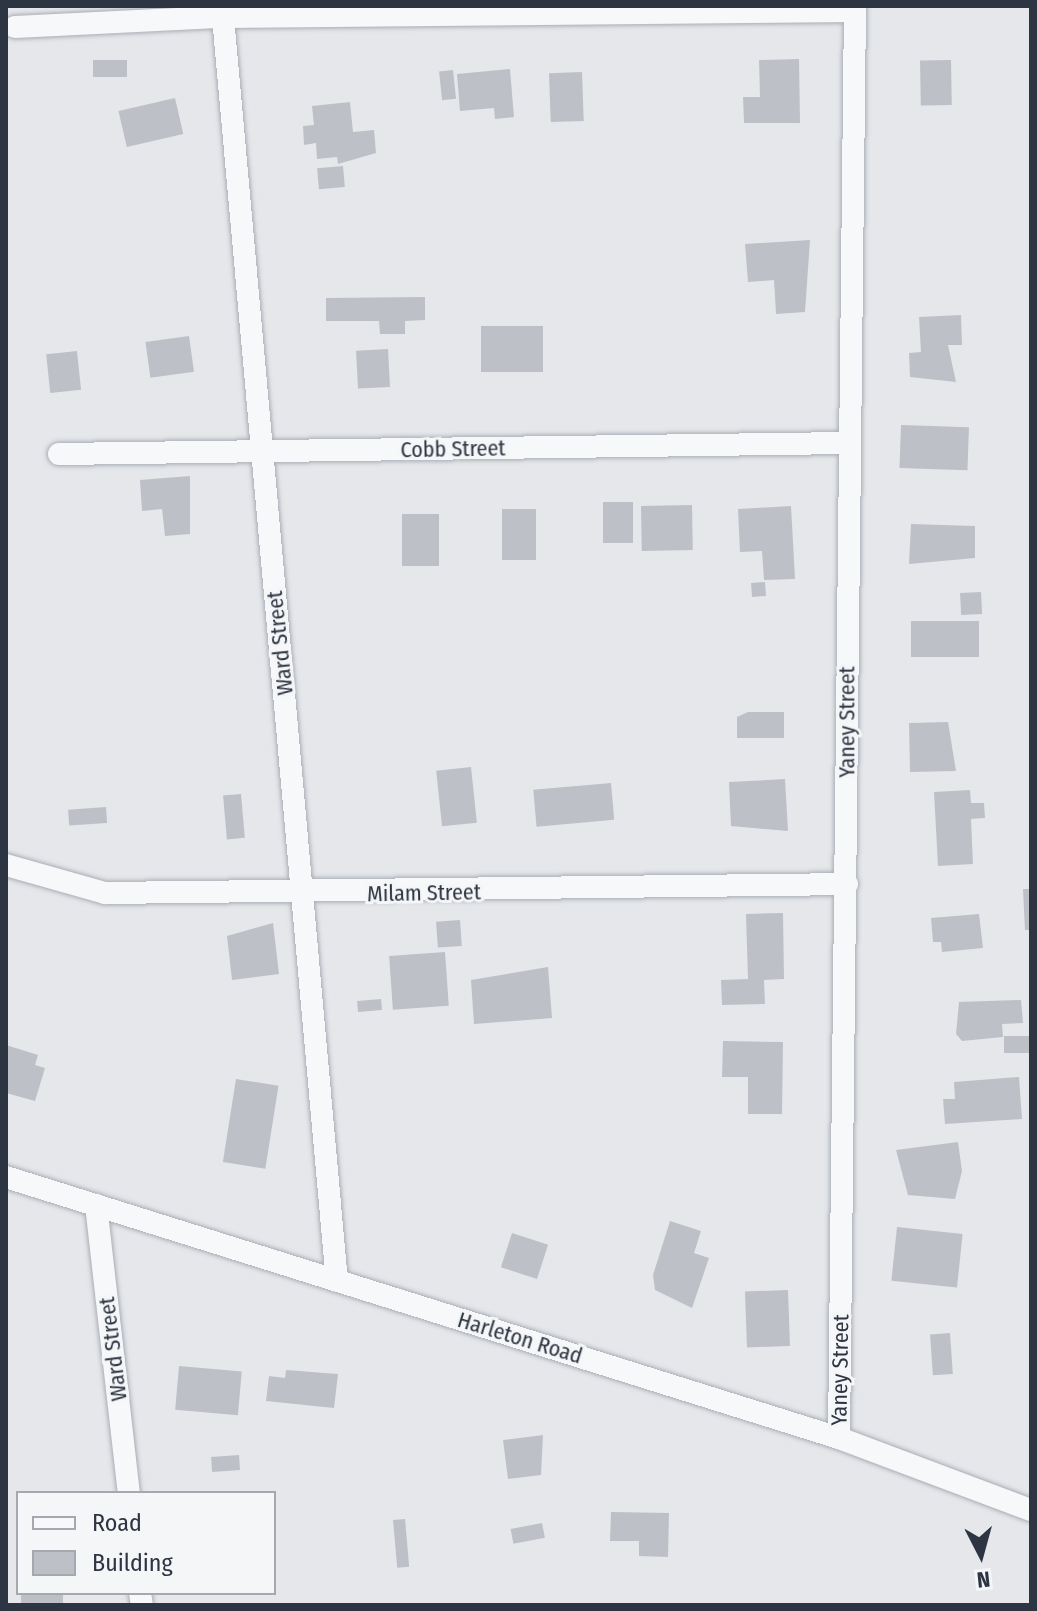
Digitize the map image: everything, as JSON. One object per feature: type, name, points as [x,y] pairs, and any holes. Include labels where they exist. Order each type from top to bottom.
[{"type":"street","points":[[15,27],[222,11],[855,8]]},
{"type":"street","name":"Yaney Street","points":[[839,1438],[855,8]]},
{"type":"street","name":"Ward Street","points":[[222,11],[260,451],[307,895],[337,1281]]},
{"type":"street","name":"Cobb Street","points":[[59,454],[848,443]]},
{"type":"street","name":"Milam Street","points":[[6,865],[105,893],[307,895],[847,884]]},
{"type":"street","name":"Harleton Road","points":[[6,1177],[839,1438],[969,1484],[1031,1510]]},
{"type":"street","name":"Ward Street","points":[[96,1205],[129,1491]]},
{"type":"street","points":[[969,1484],[1031,1497]]},
{"type":"building","points":[[799,59],[800,123],[744,123],[743,97],[760,97],[759,60]]},
{"type":"building","points":[[93,60],[127,60],[127,77],[93,77]]},
{"type":"building","points":[[951,60],[952,105],[921,106],[920,61]]},
{"type":"building","points":[[510,69],[514,117],[495,119],[494,108],[460,111],[457,74]]},
{"type":"building","points":[[453,70],[456,99],[442,100],[439,71]]},
{"type":"building","points":[[582,72],[584,121],[551,122],[549,73]]},
{"type":"building","points":[[175,98],[183,134],[127,147],[118,111]]},
{"type":"building","points":[[350,102],[353,132],[374,130],[376,153],[338,164],[337,157],[317,159],[316,143],[304,145],[303,126],[314,125],[312,106]]},
{"type":"building","points":[[343,166],[345,187],[319,189],[317,168]]},
{"type":"building","points":[[810,240],[805,312],[776,314],[774,280],[748,282],[745,244]]},
{"type":"building","points":[[425,297],[425,320],[405,321],[405,334],[380,334],[379,321],[326,321],[326,298]]},
{"type":"building","points":[[961,315],[962,345],[948,345],[956,382],[910,377],[909,353],[921,352],[919,317]]},
{"type":"building","points":[[481,326],[543,326],[543,372],[481,372]]},
{"type":"building","points":[[189,336],[194,372],[150,378],[145,342]]},
{"type":"building","points":[[388,349],[390,387],[358,389],[356,351]]},
{"type":"building","points":[[77,351],[81,390],[50,393],[46,354]]},
{"type":"building","points":[[901,425],[969,427],[967,470],[899,468]]},
{"type":"building","points":[[190,476],[190,534],[165,536],[162,509],[142,511],[140,480]]},
{"type":"building","points":[[603,502],[633,502],[633,543],[603,543]]},
{"type":"building","points":[[692,505],[693,550],[642,551],[641,506]]},
{"type":"building","points":[[791,506],[795,579],[764,580],[762,551],[740,552],[738,509]]},
{"type":"building","points":[[502,509],[536,509],[536,560],[502,560]]},
{"type":"building","points":[[402,514],[439,514],[439,566],[402,566]]},
{"type":"building","points":[[911,524],[975,526],[975,558],[909,564]]},
{"type":"building","points":[[765,582],[766,596],[752,597],[751,583]]},
{"type":"building","points":[[981,592],[982,614],[961,615],[960,593]]},
{"type":"building","points":[[911,621],[979,621],[979,657],[911,657]]},
{"type":"building","points":[[748,712],[784,712],[784,738],[737,738],[737,717]]},
{"type":"building","points":[[948,722],[956,771],[910,772],[909,723]]},
{"type":"building","points":[[471,767],[477,823],[442,826],[436,771]]},
{"type":"building","points":[[785,779],[788,831],[731,826],[729,782]]},
{"type":"building","points":[[611,783],[614,820],[537,827],[533,790]]},
{"type":"building","points":[[970,790],[971,803],[984,803],[985,818],[971,819],[973,864],[938,866],[934,792]]},
{"type":"building","points":[[241,794],[245,838],[227,839],[223,796]]},
{"type":"building","points":[[106,807],[107,823],[69,826],[68,810]]},
{"type":"building","points":[[1023,889],[1031,889],[1031,930],[1025,930]]},
{"type":"building","points":[[783,913],[784,979],[764,980],[765,1004],[722,1005],[721,980],[748,979],[746,914]]},
{"type":"building","points":[[979,914],[983,948],[942,952],[941,942],[933,942],[931,918]]},
{"type":"building","points":[[460,920],[462,946],[438,948],[436,922]]},
{"type":"building","points":[[273,923],[279,974],[232,980],[227,936]]},
{"type":"building","points":[[445,952],[449,1006],[393,1010],[389,956]]},
{"type":"building","points":[[548,967],[552,1018],[474,1024],[471,980]]},
{"type":"building","points":[[381,999],[382,1010],[358,1012],[357,1001]]},
{"type":"building","points":[[1021,1000],[1023,1023],[1002,1024],[1003,1037],[962,1041],[956,1034],[959,1002]]},
{"type":"building","points":[[1004,1036],[1031,1036],[1031,1053],[1004,1053]]},
{"type":"building","points":[[723,1041],[783,1042],[782,1114],[748,1114],[748,1077],[722,1077]]},
{"type":"building","points":[[6,1045],[38,1055],[35,1065],[45,1068],[35,1101],[6,1093]]},
{"type":"building","points":[[1019,1077],[1022,1119],[945,1124],[943,1099],[955,1099],[954,1082]]},
{"type":"building","points":[[236,1079],[278,1086],[265,1169],[223,1162]]},
{"type":"building","points":[[958,1142],[962,1171],[955,1199],[908,1195],[896,1150]]},
{"type":"building","points":[[670,1221],[701,1231],[694,1253],[709,1258],[692,1308],[655,1290],[653,1275]]},
{"type":"building","points":[[897,1227],[963,1234],[957,1288],[891,1281]]},
{"type":"building","points":[[512,1233],[548,1245],[537,1279],[501,1267]]},
{"type":"building","points":[[788,1290],[790,1346],[747,1347],[745,1292]]},
{"type":"building","points":[[950,1333],[953,1374],[933,1375],[930,1334]]},
{"type":"building","points":[[179,1366],[242,1371],[238,1415],[175,1410]]},
{"type":"building","points":[[286,1370],[338,1374],[334,1408],[266,1401],[269,1376],[285,1378]]},
{"type":"building","points":[[543,1435],[541,1475],[508,1479],[503,1440]]},
{"type":"building","points":[[239,1455],[240,1470],[212,1472],[211,1457]]},
{"type":"building","points":[[611,1512],[669,1513],[668,1557],[639,1556],[639,1541],[610,1541]]},
{"type":"building","points":[[405,1519],[409,1567],[397,1568],[393,1520]]},
{"type":"building","points":[[542,1523],[545,1538],[513,1544],[511,1529]]},
{"type":"building","points":[[21,1595],[63,1595],[63,1605],[21,1605]]}]
